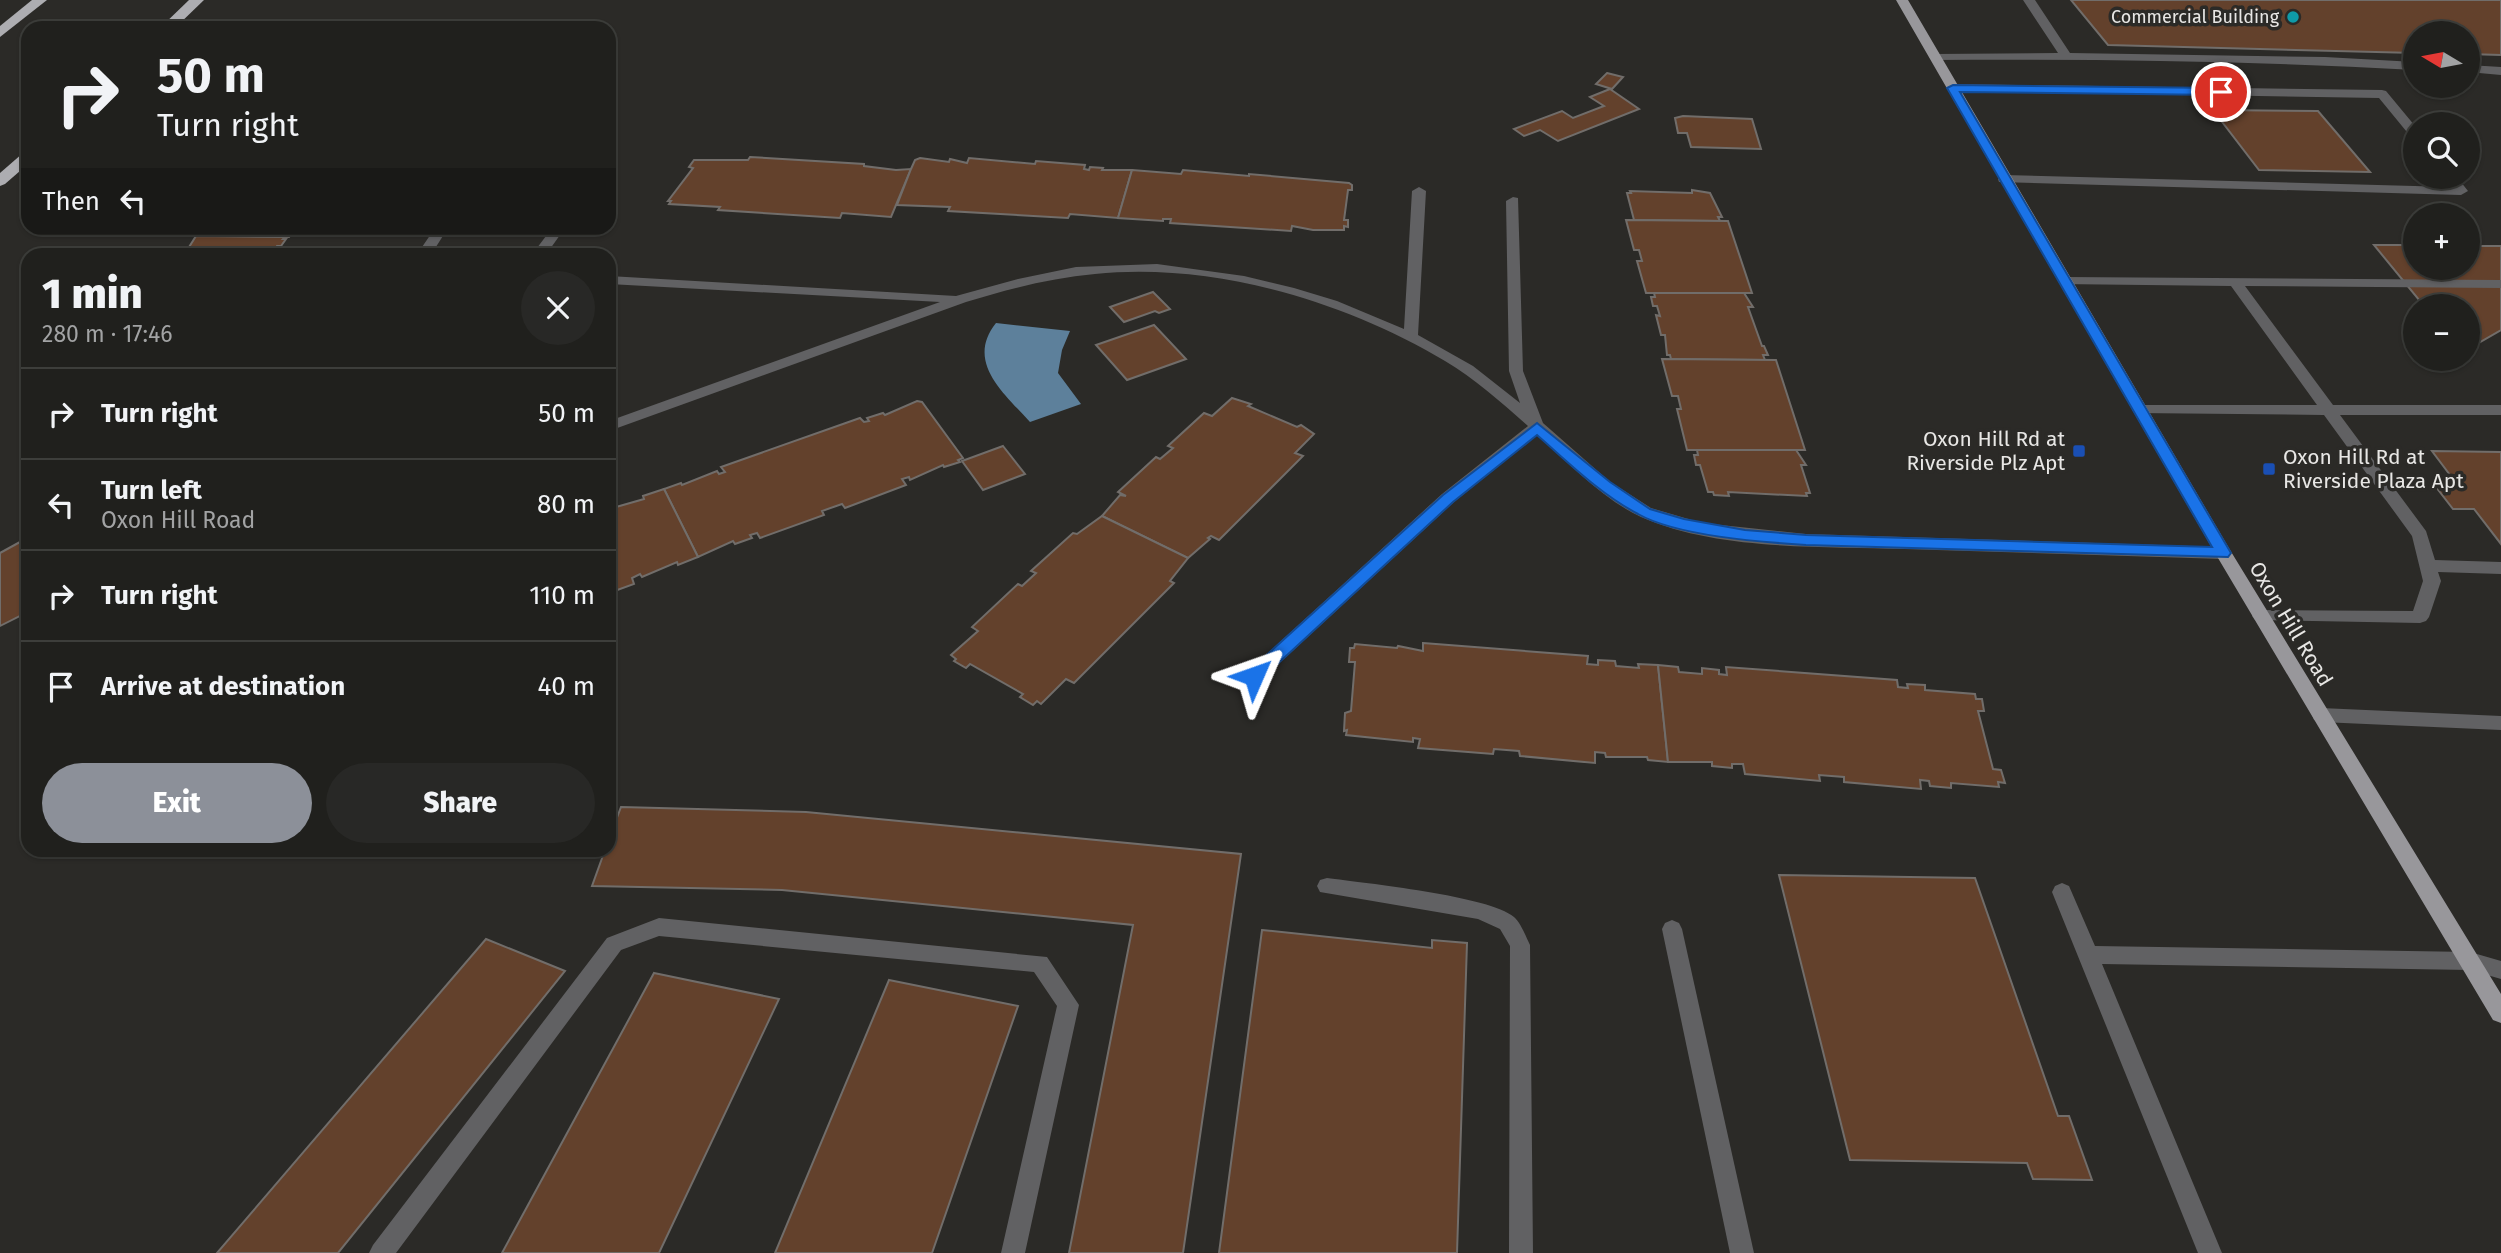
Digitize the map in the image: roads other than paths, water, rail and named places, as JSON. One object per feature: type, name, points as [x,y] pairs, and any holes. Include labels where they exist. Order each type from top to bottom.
[{"type":"highway","points":[[0,33],[40,0]]},
{"type":"highway","points":[[174,21],[197,0]]},
{"type":"highway","points":[[0,181],[21,162]]},
{"type":"main road","name":"Oxon Hill Road","points":[[1902,0],[2223,553],[2501,1013]]},
{"type":"lane","points":[[2029,0],[2066,56]]},
{"type":"lane","points":[[1935,57],[2066,56],[2325,61],[2403,65]]},
{"type":"lane","points":[[2480,70],[2501,71]]},
{"type":"lane","points":[[1953,88],[2382,94],[2403,119]]},
{"type":"lane","points":[[2004,179],[2461,191],[2459,189]]},
{"type":"lane","points":[[1411,339],[1419,191]]},
{"type":"lane","points":[[1513,201],[1516,371],[1537,428]]},
{"type":"lane","points":[[616,423],[961,299],[1008,285],[1116,268],[1212,273],[1328,302],[1450,358],[1499,394],[1605,486],[1645,512],[1683,524],[1745,536],[1806,540],[2223,553]]},
{"type":"lane","points":[[616,280],[961,299]]},
{"type":"lane","points":[[2064,281],[2501,284]]},
{"type":"lane","points":[[2235,282],[2420,535],[2432,581],[2420,617],[2261,616]]},
{"type":"lane","points":[[2140,410],[2501,410]]},
{"type":"lane","points":[[1254,676],[1448,498],[1537,428]]},
{"type":"lane","points":[[2428,566],[2501,568]]},
{"type":"lane","points":[[2321,715],[2501,723]]},
{"type":"lane","points":[[1327,886],[1481,911],[1507,923],[1520,945],[1521,1253]]},
{"type":"lane","points":[[2062,892],[2210,1253]]},
{"type":"lane","points":[[381,1253],[614,944],[660,926],[1041,962],[1068,1005],[1013,1253]]},
{"type":"lane","points":[[1672,929],[1742,1253]]},
{"type":"lane","points":[[2088,955],[2470,961],[2501,970]]},
{"type":"water","points":[[996,323],[1070,331],[1062,350],[1058,373],[1081,404],[1030,422],[1000,388],[986,364],[987,337]]},
{"type":"place","name":"Commercial Building","points":[[2293,17]]},
{"type":"place","name":"Oxon Hill Rd at Riverside Plz Apt","points":[[2079,451]]},
{"type":"place","name":"Oxon Hill Rd at Riverside Plaza Apt","points":[[2269,469]]}]
